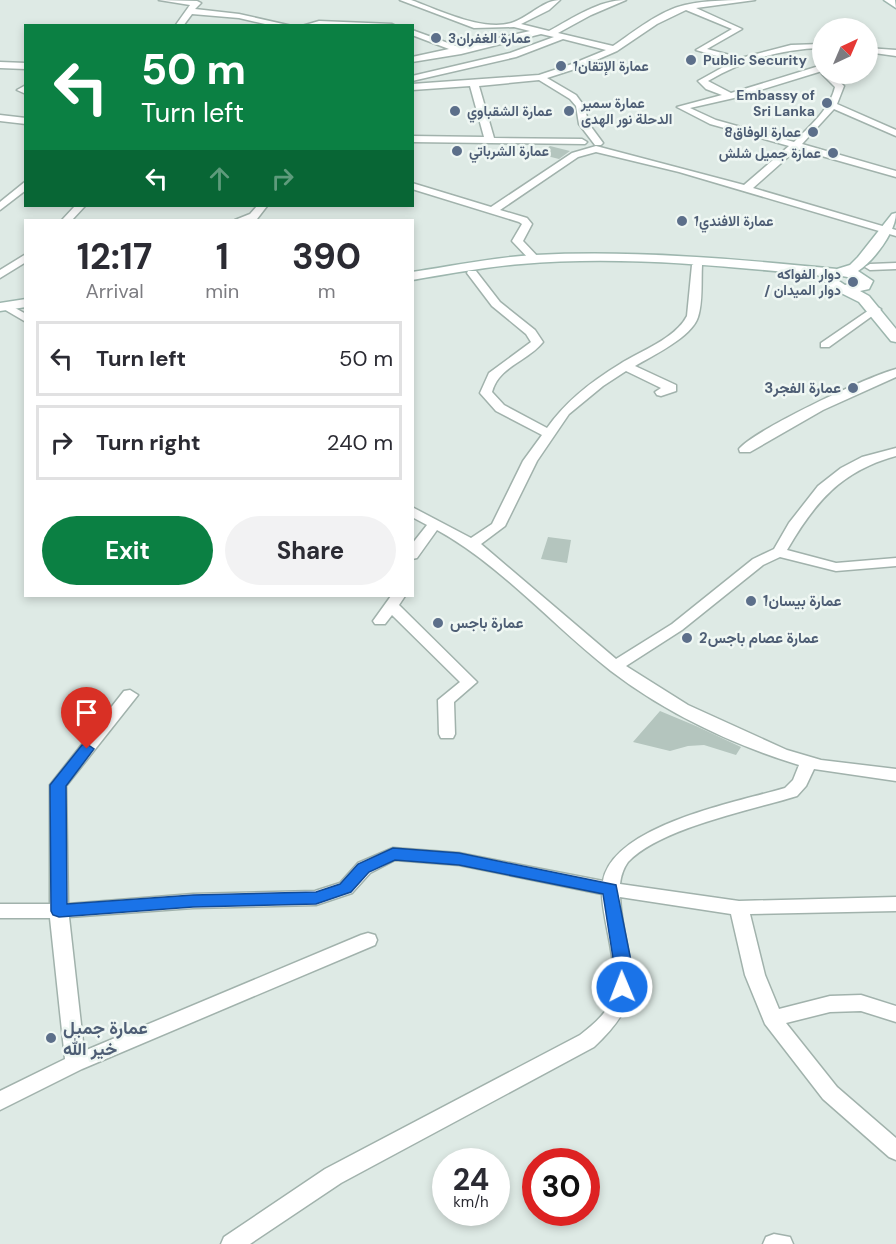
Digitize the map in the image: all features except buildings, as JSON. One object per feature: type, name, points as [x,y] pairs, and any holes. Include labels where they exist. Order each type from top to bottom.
[{"type":"main road","points":[[889,0],[896,5]]},
{"type":"main road","points":[[414,276],[535,259],[674,258],[839,280],[856,289],[867,276],[893,233],[896,217]]},
{"type":"main road","points":[[839,280],[893,233]]},
{"type":"main road","points":[[414,282],[549,264],[697,265],[839,280],[875,309],[896,338]]},
{"type":"main road","points":[[867,276],[896,320]]},
{"type":"main road","points":[[2,304],[24,298]]},
{"type":"main road","points":[[2,304],[24,303]]},
{"type":"street","points":[[163,0],[198,1]]},
{"type":"street","points":[[404,0],[478,27],[514,24],[546,8],[556,0]]},
{"type":"street","points":[[550,34],[588,13],[622,0]]},
{"type":"street","points":[[676,0],[686,7],[738,29],[700,50],[742,61]]},
{"type":"street","points":[[414,87],[474,84],[540,77],[615,49],[654,22],[686,7],[751,0]]},
{"type":"street","points":[[180,24],[198,1]]},
{"type":"street","points":[[190,11],[239,16],[270,24]]},
{"type":"street","points":[[312,24],[319,22],[356,24]]},
{"type":"street","points":[[514,24],[538,32],[615,49]]},
{"type":"street","points":[[414,60],[538,32]]},
{"type":"street","points":[[414,33],[461,51]]},
{"type":"street","points":[[414,79],[513,55],[563,36]]},
{"type":"street","points":[[731,96],[702,81],[742,61],[796,47],[812,46]]},
{"type":"street","points":[[796,47],[804,54]]},
{"type":"street","points":[[878,51],[896,53]]},
{"type":"street","points":[[0,65],[24,66]]},
{"type":"street","points":[[812,74],[681,107],[713,122],[896,174]]},
{"type":"street","points":[[540,77],[573,97],[580,106],[584,124],[582,144]]},
{"type":"street","points":[[474,84],[490,141]]},
{"type":"street","points":[[746,189],[822,120],[840,92],[838,84]]},
{"type":"street","points":[[833,105],[896,133]]},
{"type":"street","points":[[0,118],[24,121]]},
{"type":"street","points":[[414,139],[597,146],[893,233]]},
{"type":"street","points":[[492,211],[582,144],[597,146]]},
{"type":"street","points":[[0,207],[24,186]]},
{"type":"street","points":[[414,187],[523,220],[527,224],[517,241],[535,259]]},
{"type":"street","points":[[68,219],[79,207]]},
{"type":"street","points":[[245,219],[255,217],[262,207]]},
{"type":"street","points":[[881,254],[896,265]]},
{"type":"street","points":[[0,275],[24,258]]},
{"type":"street","points":[[472,544],[498,526],[530,461],[565,411],[599,383],[669,340],[689,324],[693,316],[697,265]]},
{"type":"street","points":[[867,276],[896,265]]},
{"type":"street","points":[[472,273],[496,304],[531,332],[537,342],[530,351],[496,370],[487,385],[486,393],[500,408],[549,434]]},
{"type":"street","points":[[2,304],[24,318]]},
{"type":"street","points":[[825,345],[875,309]]},
{"type":"street","points":[[624,366],[672,388],[661,392]]},
{"type":"street","points":[[745,449],[821,404],[896,373]]},
{"type":"street","points":[[615,666],[677,627],[758,562],[779,552],[794,526],[823,489],[846,471],[867,460],[896,452]]},
{"type":"street","points":[[414,512],[472,544],[646,690],[707,722],[808,762],[896,775]]},
{"type":"street","points":[[414,552],[434,524]]},
{"type":"street","points":[[779,552],[836,567],[896,562]]},
{"type":"street","points":[[380,621],[395,600],[470,682],[446,700],[447,734]]},
{"type":"street","points":[[75,1063],[59,911],[58,785],[130,695]]},
{"type":"street","points":[[232,1244],[333,1176],[587,1041],[610,1019],[620,1002],[624,971],[610,889],[612,872],[621,859],[645,842],[667,831],[791,792],[799,786],[808,762]]},
{"type":"street","points":[[0,911],[59,911],[193,901],[316,898],[346,888],[364,868],[393,854],[459,859],[610,889],[739,908],[896,904]]},
{"type":"street","points":[[739,908],[755,975],[772,1019],[830,1093],[896,1151]]},
{"type":"street","points":[[0,1101],[75,1063],[368,939]]},
{"type":"street","points":[[772,1019],[830,1004],[861,1003],[896,1014]]},
{"type":"street","points":[[774,1244],[782,1244]]},
{"type":"place","name":"عمارة الغفران3","points":[[436,38]]},
{"type":"place","name":"Public Security","points":[[691,60]]},
{"type":"place","name":"عمارة الإتقان1","points":[[561,66]]},
{"type":"place","name":"Embassy of Sri Lanka","points":[[827,103]]},
{"type":"place","name":"عمارة الشقباوي","points":[[455,111]]},
{"type":"place","name":"عمارة سمير الدحلة نور الهدى","points":[[569,111]]},
{"type":"place","name":"عمارة الوفاق8","points":[[813,132]]},
{"type":"place","name":"عمارة الشرباتي","points":[[457,151]]},
{"type":"place","name":"عمارة جميل شلش","points":[[833,153]]},
{"type":"place","name":"عمارة الافندي1","points":[[682,221]]},
{"type":"place","name":"دوار الفواكه / دوار الميدان","points":[[853,282]]},
{"type":"place","name":"عمارة الفجر3","points":[[853,388]]},
{"type":"place","name":"عمارة بيسان1","points":[[751,601]]},
{"type":"place","name":"عمارة باجس","points":[[438,623]]},
{"type":"place","name":"عمارة عصام باجس2","points":[[687,638]]},
{"type":"place","name":"عمارة جميل خير الله","points":[[51,1038]]},
{"type":"route","points":[[87,749],[58,785],[59,911],[193,901],[316,898],[346,888],[364,868],[393,854],[459,859],[610,889],[624,971],[622,987]]}]
